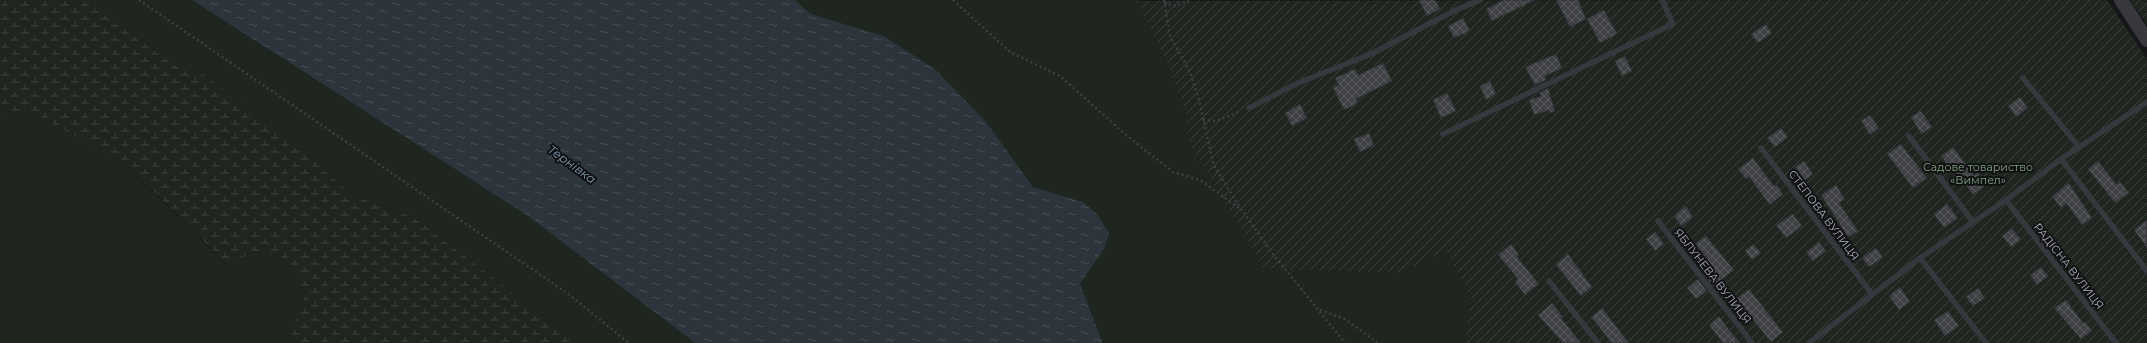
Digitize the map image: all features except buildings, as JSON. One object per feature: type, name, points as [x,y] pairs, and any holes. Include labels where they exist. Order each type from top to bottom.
[{"type":"street","points":[[2121,0],[2147,40]]},
{"type":"lane","points":[[1249,108],[1298,83],[1371,54],[1454,11],[1480,0]]},
{"type":"lane","points":[[1442,134],[1673,24],[1662,0]]},
{"type":"lane","points":[[2023,78],[2079,147]]},
{"type":"lane","points":[[1808,343],[1920,258],[2006,200],[2061,159],[2147,102]]},
{"type":"lane","points":[[1909,136],[1973,222]]},
{"type":"lane","name":"СТЕПОВА ВУЛИЦЯ","points":[[1761,148],[1872,294]]},
{"type":"lane","points":[[2061,159],[2147,271]]},
{"type":"lane","name":"РАДІСНА ВУЛИЦЯ","points":[[2006,200],[2116,343]]},
{"type":"lane","name":"ЯБЛУНЕВА ВУЛИЦЯ","points":[[1658,221],[1752,343]]},
{"type":"lane","points":[[1920,258],[1986,343]]},
{"type":"lane","points":[[1549,281],[1598,343]]},
{"type":"path","points":[[140,0],[567,293],[629,343]]},
{"type":"path","points":[[953,0],[1010,52],[1060,76],[1126,135],[1173,172],[1200,180],[1241,209]]},
{"type":"path","points":[[1189,0],[1176,6],[1164,2],[1170,36],[1190,72],[1214,166],[1241,209],[1273,254],[1345,343]]},
{"type":"path","points":[[1203,120],[1216,121],[1249,108]]},
{"type":"path","points":[[1319,310],[1345,319],[1378,343]]},
{"type":"green space","points":[[0,0],[83,0],[182,70],[200,72],[287,136],[352,195],[415,218],[579,343],[301,343],[291,333],[306,293],[293,268],[273,252],[251,253],[228,265],[167,204],[129,171],[81,140],[30,111],[8,116],[0,112]]},
{"type":"green space","points":[[83,0],[192,0],[528,216],[695,343],[579,343],[415,218],[352,195],[287,136],[200,72],[182,70]]},
{"type":"green space","points":[[795,0],[1138,0],[1166,61],[1185,111],[1189,143],[1256,254],[1263,269],[1399,273],[1446,251],[1471,297],[1464,343],[1103,343],[1080,284],[1104,249],[1083,202],[1033,187],[987,123],[884,36],[811,14]]},
{"type":"green space","name":"Садове товариство «Вимпел»","points":[[2107,0],[2147,59],[2147,343],[1464,343],[1471,297],[1446,251],[1399,273],[1263,269],[1256,254],[1189,143],[1185,111],[1166,61],[1137,1]]},
{"type":"green space","points":[[2130,0],[2147,0],[2147,24]]},
{"type":"green space","points":[[30,111],[94,147],[130,172],[227,265],[251,253],[273,252],[293,268],[306,293],[292,333],[301,343],[0,343],[0,112],[8,116]]},
{"type":"water","name":"Тернівка","points":[[192,0],[795,0],[811,14],[884,36],[936,70],[987,123],[1033,187],[1083,202],[1097,214],[1109,233],[1104,249],[1080,284],[1103,343],[695,343],[528,216]]}]
